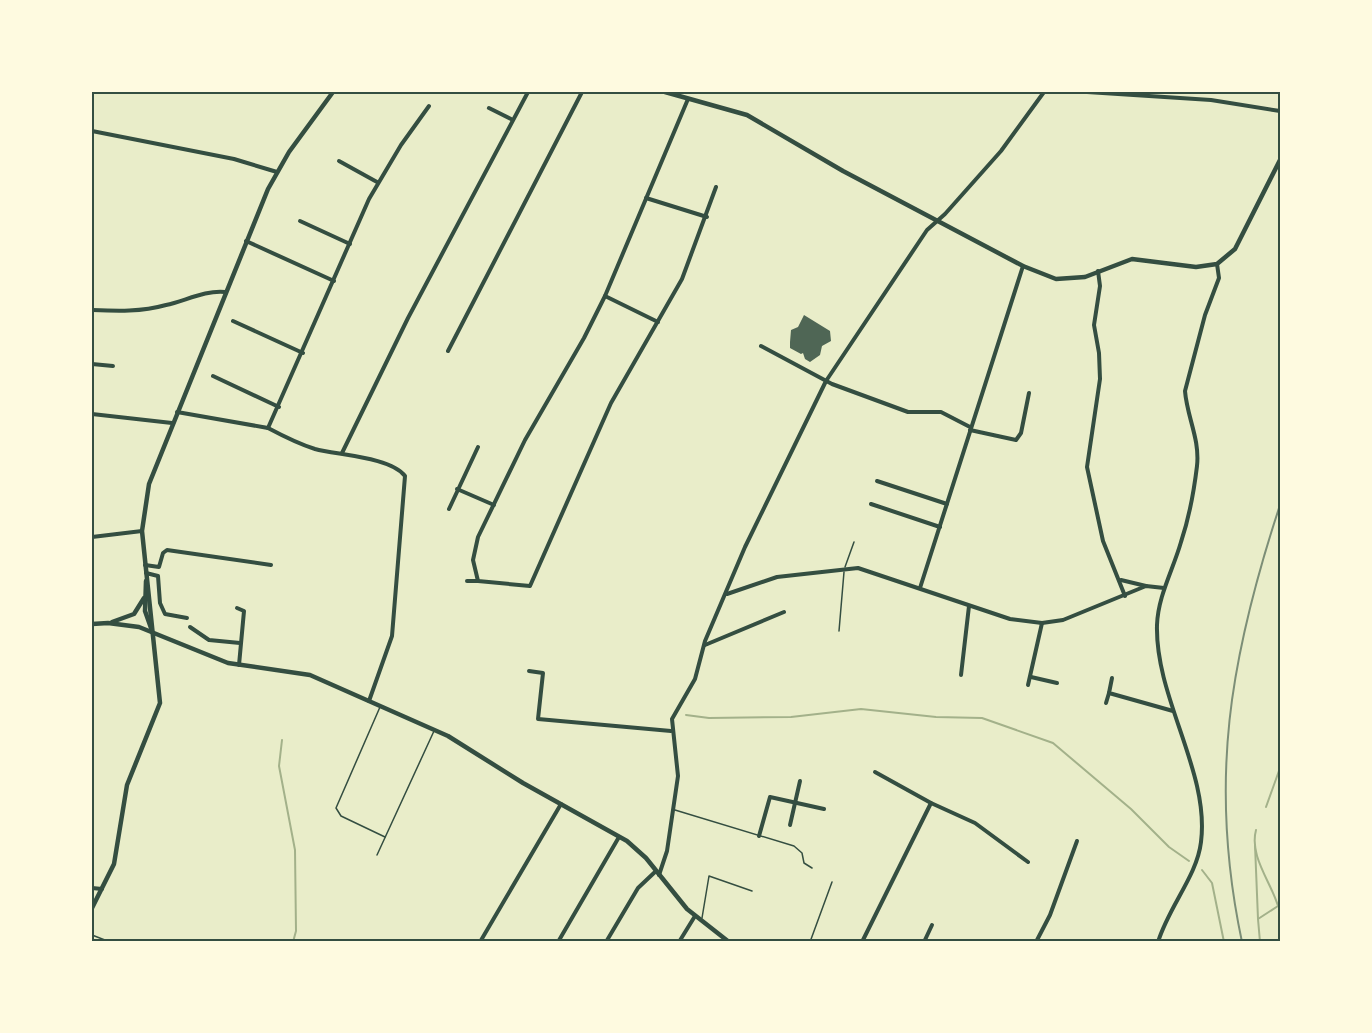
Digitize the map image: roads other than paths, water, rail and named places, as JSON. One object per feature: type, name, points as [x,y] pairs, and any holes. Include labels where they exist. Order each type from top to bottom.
[{"type":"street","points":[[92,908],[116,857],[127,785],[160,703],[142,531],[148,484],[246,241],[277,172],[333,92]]},
{"type":"street","points":[[342,453],[408,318],[511,119],[528,92]]},
{"type":"street","points":[[448,351],[582,92]]},
{"type":"street","points":[[665,92],[747,115],[843,171],[1023,266],[1049,278],[1063,280],[1085,277],[1118,262],[1139,258],[1196,267],[1217,264],[1235,249],[1281,160]]},
{"type":"street","points":[[606,942],[638,888],[658,873],[666,857],[678,776],[671,731],[672,719],[697,675],[705,645],[745,547],[826,381],[858,329],[936,220],[1001,151],[1044,92]]},
{"type":"street","points":[[1087,92],[1212,100],[1281,111]]},
{"type":"street","points":[[478,581],[474,574],[474,549],[525,440],[605,296],[688,98]]},
{"type":"street","points":[[268,428],[377,182],[429,106]]},
{"type":"street","points":[[489,108],[511,119]]},
{"type":"street","points":[[92,131],[234,159],[277,172]]},
{"type":"street","points":[[339,161],[377,182]]},
{"type":"street","points":[[467,581],[530,586],[611,403],[682,279],[716,187]]},
{"type":"street","points":[[646,198],[706,217]]},
{"type":"street","points":[[300,221],[350,244]]},
{"type":"street","points":[[246,241],[334,281]]},
{"type":"street","points":[[1158,942],[1173,904],[1198,860],[1203,829],[1198,793],[1173,711],[1158,644],[1158,612],[1164,588],[1182,540],[1197,467],[1197,437],[1186,403],[1185,391],[1205,315],[1219,278],[1217,264]]},
{"type":"street","points":[[920,588],[1023,266]]},
{"type":"street","points":[[1098,271],[1100,286],[1094,325],[1099,353],[1100,379],[1087,467],[1103,541],[1125,596]]},
{"type":"street","points":[[92,310],[136,310],[167,305],[215,291],[225,292]]},
{"type":"street","points":[[605,296],[658,322]]},
{"type":"street","points":[[233,321],[303,353]]},
{"type":"street","points":[[760,346],[826,381],[908,412],[941,412],[970,428],[1016,440],[1021,433],[1029,393]]},
{"type":"street","points":[[92,364],[112,366]]},
{"type":"street","points":[[213,376],[279,407]]},
{"type":"street","points":[[177,412],[268,428],[303,445],[381,463],[401,471],[405,476],[392,636],[369,701]]},
{"type":"street","points":[[92,414],[172,423]]},
{"type":"street","points":[[449,509],[478,447]]},
{"type":"street","points":[[877,481],[947,504]]},
{"type":"street","points":[[457,489],[494,505]]},
{"type":"street","points":[[872,504],[940,527]]},
{"type":"street","points":[[92,537],[142,531]]},
{"type":"street","points":[[145,565],[161,565],[163,553],[167,550],[272,565]]},
{"type":"street","points":[[726,594],[777,577],[858,568],[1010,619],[1042,623],[1063,620],[1146,586]]},
{"type":"street","points":[[146,575],[145,613],[152,631]]},
{"type":"street","points":[[146,575],[158,576],[160,603],[165,614],[187,618]]},
{"type":"street","points":[[1120,580],[1164,588]]},
{"type":"street","points":[[108,623],[134,614],[144,595]]},
{"type":"street","points":[[961,675],[969,606]]},
{"type":"street","points":[[237,608],[244,611],[239,665]]},
{"type":"street","points":[[705,645],[783,612]]},
{"type":"street","points":[[92,624],[108,623],[152,631],[214,658],[239,665],[310,675],[435,730],[619,836],[640,852],[695,916],[729,942]]},
{"type":"street","points":[[1028,685],[1042,623]]},
{"type":"street","points":[[190,627],[209,640],[240,643]]},
{"type":"street","points":[[529,671],[543,673],[538,719],[671,731]]},
{"type":"street","points":[[1031,676],[1058,683]]},
{"type":"street","points":[[1106,703],[1112,678]]},
{"type":"street","points":[[1109,693],[1173,711]]},
{"type":"street","points":[[875,772],[975,823],[1029,862]]},
{"type":"street","points":[[790,825],[800,781]]},
{"type":"street","points":[[759,836],[768,798],[824,809]]},
{"type":"street","points":[[862,942],[932,803]]},
{"type":"street","points":[[480,942],[561,804]]},
{"type":"street","points":[[558,942],[619,836]]},
{"type":"street","points":[[1036,942],[1050,915],[1077,841]]},
{"type":"street","points":[[92,888],[102,889]]},
{"type":"street","points":[[680,942],[695,916]]},
{"type":"street","points":[[924,942],[932,925]]},
{"type":"lane","points":[[839,631],[845,568],[854,542]]},
{"type":"lane","points":[[381,706],[336,808],[341,816],[386,837]]},
{"type":"lane","points":[[377,855],[435,730]]},
{"type":"lane","points":[[673,809],[799,849],[804,863],[812,868]]},
{"type":"lane","points":[[701,921],[709,876],[752,891]]},
{"type":"lane","points":[[810,942],[832,882]]},
{"type":"lane","points":[[92,935],[110,942]]},
{"type":"waterway","points":[[686,715],[709,718],[791,717],[861,709],[936,717],[982,718],[1053,743],[1131,809],[1169,847],[1189,861]]},
{"type":"waterway","points":[[282,740],[279,766],[295,850],[296,931],[293,942]]},
{"type":"waterway","points":[[1266,807],[1280,768]]},
{"type":"waterway","points":[[1256,830],[1258,859],[1278,906],[1258,919],[1260,942]]},
{"type":"waterway","points":[[1255,845],[1258,919]]},
{"type":"waterway","points":[[1202,870],[1212,883],[1224,942]]},
{"type":"railway","points":[[1242,942],[1232,884],[1227,828],[1226,773],[1230,720],[1237,668],[1248,615],[1280,505]]}]
